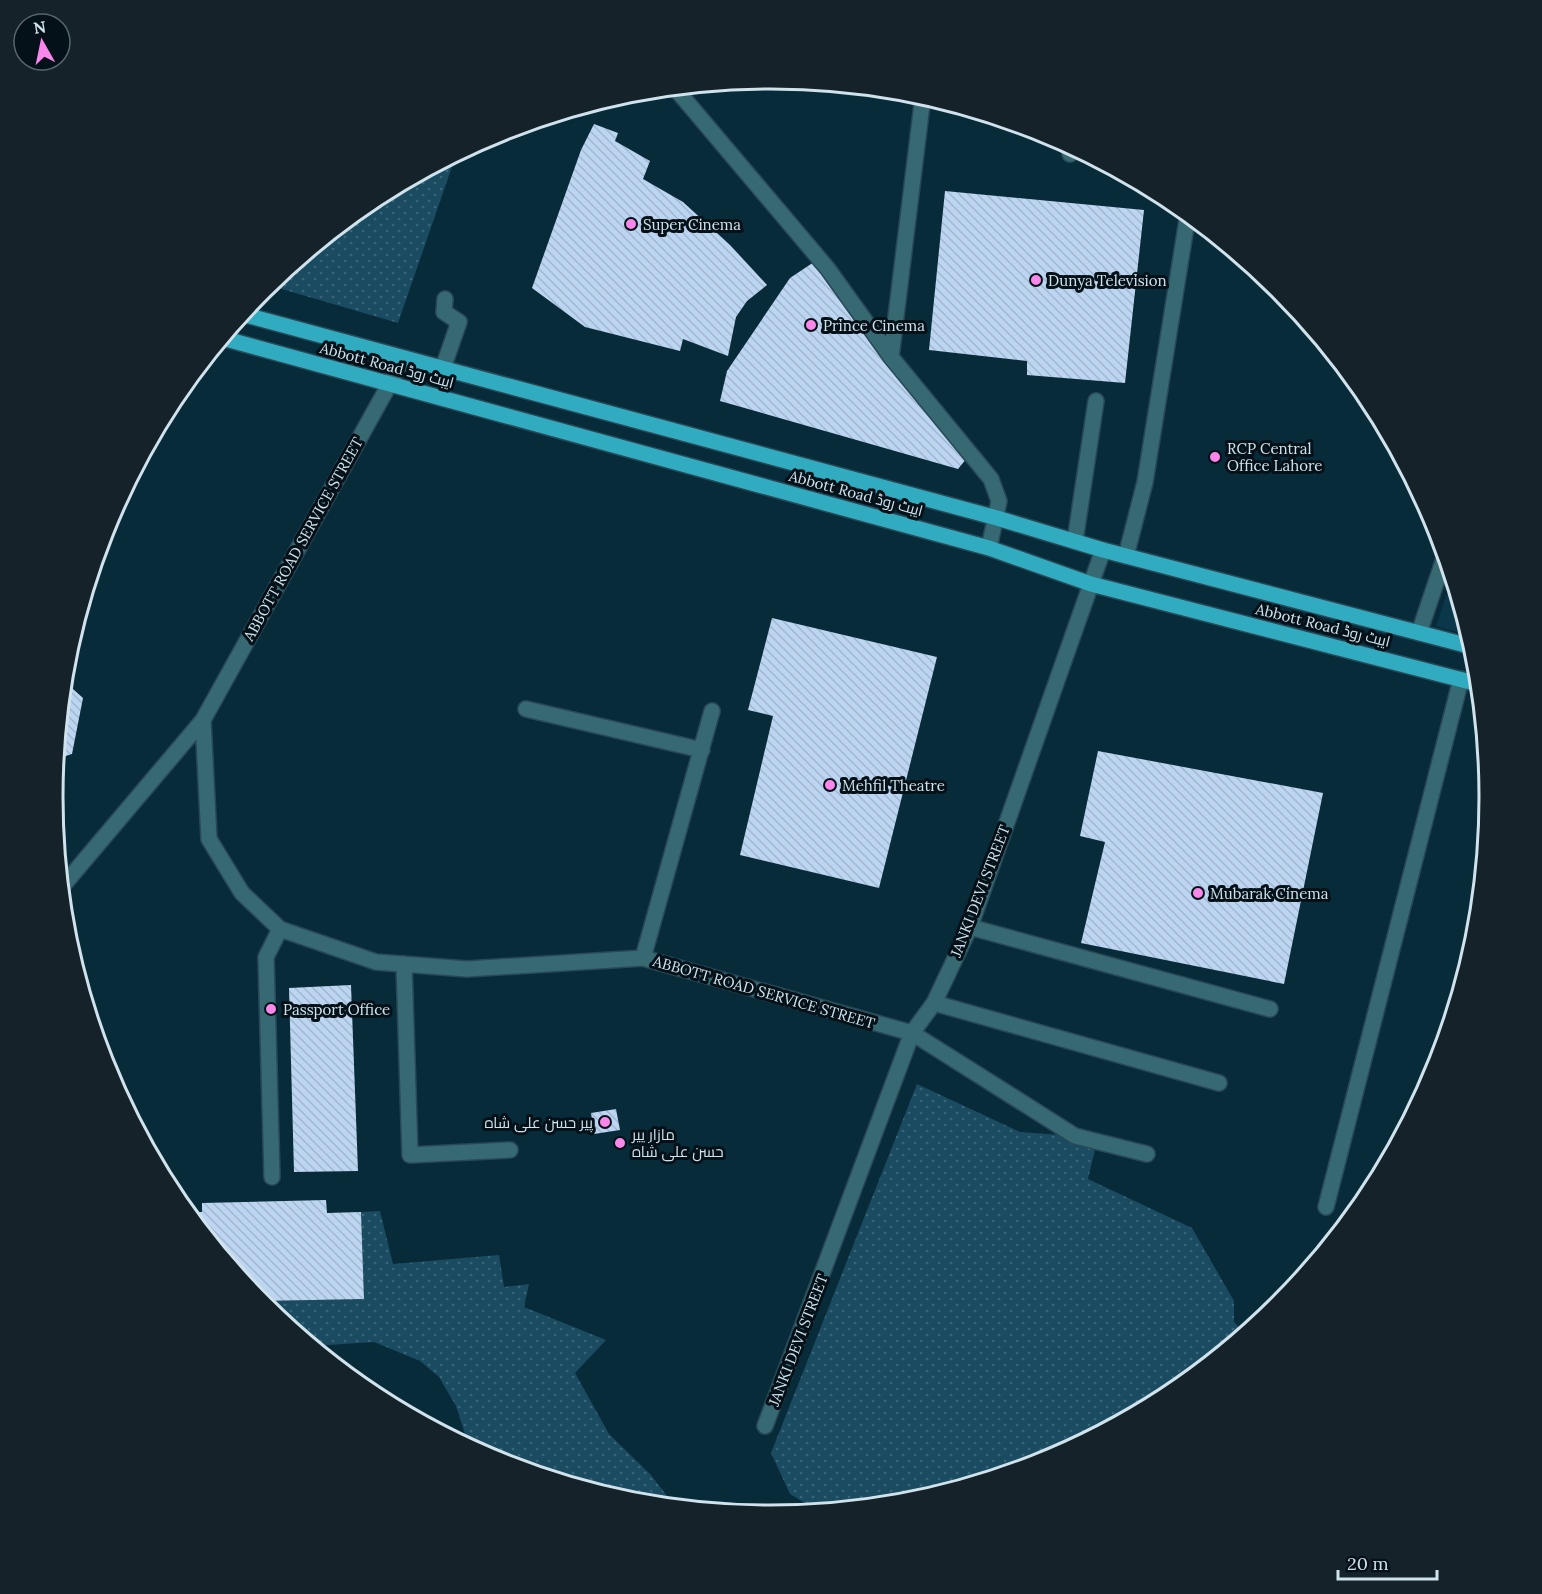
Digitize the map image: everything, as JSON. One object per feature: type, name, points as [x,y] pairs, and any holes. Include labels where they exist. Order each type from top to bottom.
[{"type":"main road","name":"Abbott Road ایبٹ روڈ","points":[[251,317],[997,518],[1103,550],[1419,633],[1461,639]]},
{"type":"main road","name":"Abbott Road ایبٹ روڈ","points":[[230,340],[989,548],[1091,584],[1469,681]]},
{"type":"street","points":[[681,95],[828,269],[891,357],[992,479],[999,501],[989,548]]},
{"type":"street","points":[[891,357],[922,106]]},
{"type":"street","points":[[1126,556],[1147,472],[1186,224]]},
{"type":"street","points":[[443,368],[459,322],[444,312],[445,299]]},
{"type":"street","name":"ABBOTT ROAD SERVICE STREET","points":[[68,880],[202,720],[404,358]]},
{"type":"street","points":[[1075,541],[1096,401]]},
{"type":"street","name":"JANKI DEVI STREET","points":[[765,1426],[912,1033],[934,1003],[970,927],[1103,550]]},
{"type":"street","points":[[1419,633],[1441,568]]},
{"type":"street","points":[[1326,1207],[1461,679]]},
{"type":"street","points":[[526,709],[702,750]]},
{"type":"street","points":[[643,958],[712,711]]},
{"type":"street","name":"ABBOTT ROAD SERVICE STREET","points":[[202,720],[209,840],[242,893],[280,929],[376,962],[467,969],[643,958],[912,1033],[1075,1136],[1147,1154]]},
{"type":"street","points":[[970,927],[1270,1009]]},
{"type":"street","points":[[272,1178],[266,957],[280,929]]},
{"type":"street","points":[[404,964],[410,1155],[510,1150]]},
{"type":"street","points":[[934,1003],[1219,1083]]},
{"type":"shaded area","points":[[453,165],[398,323],[279,288],[340,235],[378,208]]},
{"type":"shaded area","points":[[1448,591],[1459,632],[1436,626]]},
{"type":"shaded area","points":[[917,1084],[1020,1132],[1075,1136],[1097,1141],[1088,1179],[1192,1228],[1234,1301],[1234,1322],[1240,1328],[1202,1359],[1164,1386],[1084,1432],[999,1467],[954,1481],[909,1491],[863,1499],[806,1503],[790,1494],[771,1453]]},
{"type":"shaded area","points":[[380,1211],[393,1264],[499,1255],[504,1287],[529,1284],[524,1307],[606,1340],[575,1373],[609,1434],[650,1474],[668,1497],[588,1481],[500,1451],[466,1435],[456,1406],[439,1377],[420,1361],[374,1342],[324,1345],[273,1301],[364,1299],[361,1212]]},
{"type":"building","name":"Super Cinema","points":[[594,124],[618,133],[615,141],[650,161],[643,179],[683,202],[730,245],[767,285],[747,301],[736,317],[728,356],[683,339],[680,351],[585,327],[532,288],[581,150]]},
{"type":"building","name":"Dunya Television","points":[[945,191],[1144,210],[1125,383],[1027,375],[1027,361],[929,350]]},
{"type":"building","name":"Prince Cinema","points":[[814,262],[967,458],[958,469],[720,401],[727,371],[790,278]]},
{"type":"building","name":"Mehfil Theatre","points":[[772,618],[937,657],[879,888],[740,855],[773,716],[748,710]]},
{"type":"building","points":[[72,688],[83,698],[72,754],[65,756]]},
{"type":"building","name":"Mubarak Cinema","points":[[1098,751],[1323,793],[1284,984],[1081,943],[1105,842],[1080,836]]},
{"type":"building","points":[[351,985],[358,1171],[294,1172],[289,988]]},
{"type":"building","name":"پیر حسن علی شاہ","points":[[616,1109],[620,1130],[594,1134],[591,1113]]},
{"type":"building","points":[[326,1200],[327,1213],[361,1212],[364,1299],[273,1301],[209,1228],[198,1212],[202,1212],[202,1203]]},
{"type":"place","name":"Super Cinema","points":[[631,224]]},
{"type":"place","name":"Dunya Television","points":[[1036,280]]},
{"type":"place","name":"Prince Cinema","points":[[811,325]]},
{"type":"place","name":"RCP Central Office Lahore","points":[[1215,457]]},
{"type":"place","name":"Mehfil Theatre","points":[[830,785]]},
{"type":"place","name":"Mubarak Cinema","points":[[1198,893]]},
{"type":"place","name":"Passport Office","points":[[271,1009]]},
{"type":"place","name":"پیر حسن علی شاہ","points":[[605,1122]]},
{"type":"place","name":"مازار پیر حسن علی شاہ","points":[[620,1143]]}]
